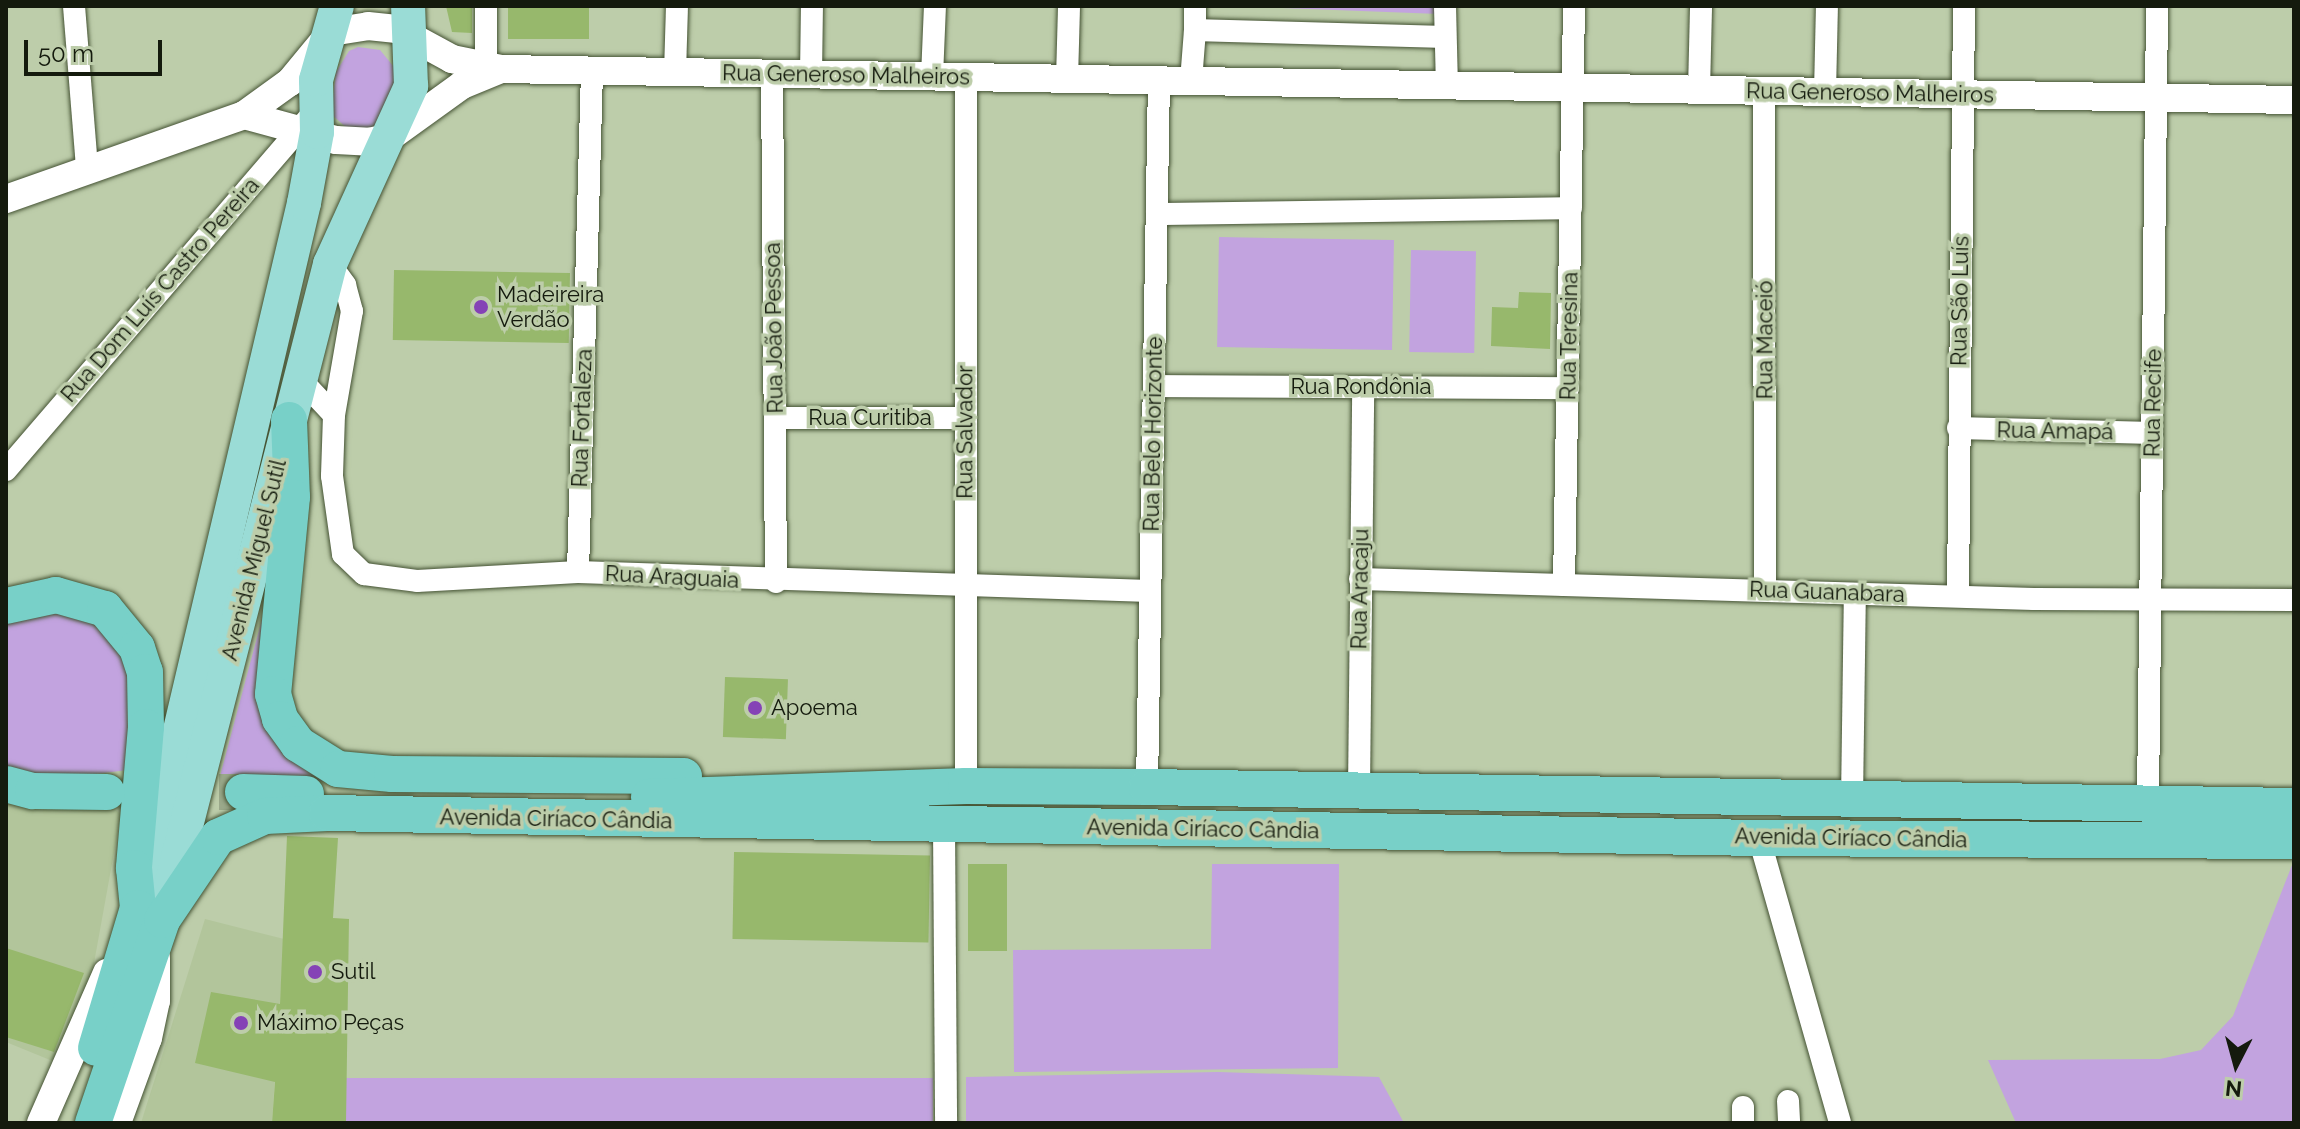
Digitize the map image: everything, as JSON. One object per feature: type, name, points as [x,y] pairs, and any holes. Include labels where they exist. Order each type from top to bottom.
[{"type":"highway","points":[[289,420],[292,497],[273,694],[289,733],[318,759],[338,769],[392,774],[797,776],[925,788]]},
{"type":"highway","points":[[6,606],[56,595],[105,609],[137,648],[147,695],[134,868],[146,930],[93,1123]]},
{"type":"highway","points":[[6,784],[33,791],[107,792]]},
{"type":"highway","name":"Avenida Ciríaco Cândia","points":[[925,788],[1147,787],[1852,800],[2148,801],[2294,806]]},
{"type":"highway","points":[[243,792],[573,800],[925,788]]},
{"type":"highway","name":"Avenida Ciríaco Cândia","points":[[146,930],[218,837],[265,816],[327,813],[1759,838],[2294,841]]},
{"type":"highway","points":[[69,1123],[146,930]]},
{"type":"main road","name":"Avenida Miguel Sutil","points":[[146,930],[310,123],[316,80],[334,19]]},
{"type":"main road","name":"Avenida Miguel Sutil","points":[[146,930],[289,420],[303,382],[330,264],[411,86],[409,20]]},
{"type":"street","points":[[74,6],[87,169]]},
{"type":"street","points":[[244,115],[310,123],[353,142],[390,137],[440,100],[491,70],[486,6]]},
{"type":"street","points":[[675,73],[677,6]]},
{"type":"street","points":[[811,75],[812,6]]},
{"type":"street","points":[[932,77],[935,6]]},
{"type":"street","points":[[1067,79],[1069,6]]},
{"type":"street","points":[[1191,81],[1195,6]]},
{"type":"street","points":[[1445,6],[1447,86]]},
{"type":"street","name":"Rua Teresina","points":[[1564,585],[1574,6]]},
{"type":"street","points":[[1699,90],[1701,6]]},
{"type":"street","points":[[1825,92],[1827,6]]},
{"type":"street","name":"Rua São Luís","points":[[1958,596],[1964,6]]},
{"type":"street","name":"Rua Recife","points":[[2148,801],[2157,6]]},
{"type":"street","points":[[6,199],[244,115],[290,82],[334,19],[382,26],[409,20]]},
{"type":"street","name":"Rua Generoso Malheiros","points":[[409,20],[452,59],[491,70],[2294,100]]},
{"type":"street","points":[[1195,30],[1444,37]]},
{"type":"street","name":"Rua Fortaleza","points":[[578,572],[592,71]]},
{"type":"street","name":"Rua João Pessoa","points":[[772,74],[776,582]]},
{"type":"street","name":"Rua Salvador","points":[[966,77],[966,786]]},
{"type":"street","name":"Rua Belo Horizonte","points":[[1147,787],[1159,81]]},
{"type":"street","name":"Rua Maceió","points":[[1764,91],[1765,589]]},
{"type":"street","name":"Rua Dom Luís Castro Pereira","points":[[6,470],[310,123]]},
{"type":"street","points":[[1157,214],[1571,208]]},
{"type":"street","name":"Rua Araguaia","points":[[330,264],[345,285],[352,311],[334,415],[332,476],[343,554],[364,574],[417,581],[578,572],[776,582],[1150,591]]},
{"type":"street","points":[[303,382],[334,415]]},
{"type":"street","name":"Rua Rondônia","points":[[1154,386],[1568,388]]},
{"type":"street","name":"Rua Aracaju","points":[[1359,791],[1363,387]]},
{"type":"street","name":"Rua Curitiba","points":[[775,418],[965,418]]},
{"type":"street","name":"Rua Amapá","points":[[1958,428],[2152,433]]},
{"type":"street","name":"Rua Guanabara","points":[[1360,579],[2148,601],[2294,600]]},
{"type":"street","points":[[1852,800],[1855,594]]},
{"type":"street","points":[[944,825],[946,1123]]},
{"type":"street","points":[[1759,838],[1840,1123]]},
{"type":"street","name":"Avenida Miguel Sutil","points":[[41,1123],[101,982],[146,930]]},
{"type":"street","name":"Avenida Miguel Sutil","points":[[117,1123],[153,1014],[146,930]]},
{"type":"shaded area","points":[[1228,6],[1444,6],[1439,14]]},
{"type":"shaded area","points":[[358,47],[380,50],[394,67],[395,84],[376,125],[368,130],[348,129],[331,114],[336,72],[349,51]]},
{"type":"shaded area","points":[[1219,237],[1394,240],[1392,350],[1217,347]]},
{"type":"shaded area","points":[[1411,250],[1476,251],[1474,353],[1409,352]]},
{"type":"shaded area","points":[[270,589],[262,658],[341,782],[220,776]]},
{"type":"shaded area","points":[[43,609],[87,614],[118,640],[133,681],[128,770],[71,777],[6,771],[6,620]]},
{"type":"shaded area","points":[[6,798],[113,808],[121,814],[92,974],[55,1062],[6,1042]]},
{"type":"shaded area","points":[[2294,860],[2294,1123],[2016,1123],[1988,1060],[2160,1059],[2201,1050],[2233,1016]]},
{"type":"shaded area","points":[[1212,864],[1339,864],[1338,1068],[1014,1072],[1013,950],[1211,949]]},
{"type":"shaded area","points":[[205,919],[284,939],[272,1123],[141,1123]]},
{"type":"shaded area","points":[[1218,1072],[1379,1077],[1404,1123],[966,1123],[966,1077]]},
{"type":"shaded area","points":[[345,1078],[933,1078],[933,1123],[345,1123]]},
{"type":"building","points":[[446,6],[472,6],[472,33],[452,32]]},
{"type":"building","points":[[508,6],[589,6],[589,39],[508,39]]},
{"type":"building","name":"Madeireira Verdão","points":[[394,270],[570,273],[569,343],[393,340]]},
{"type":"building","points":[[1519,292],[1551,293],[1550,349],[1491,346],[1492,307],[1518,308]]},
{"type":"building","name":"Apoema","points":[[725,677],[788,679],[786,739],[723,737]]},
{"type":"building","name":"Sutil","points":[[287,836],[338,838],[333,918],[349,919],[346,1123],[272,1123],[275,1082],[195,1063],[211,992],[280,1004]]},
{"type":"building","points":[[734,852],[930,855],[928,942],[732,939]]},
{"type":"building","points":[[968,864],[1007,864],[1007,951],[968,951]]},
{"type":"building","points":[[6,948],[84,973],[54,1052],[6,1037]]},
{"type":"tunnel","points":[[165,792],[243,792]]},
{"type":"place","name":"Madeireira Verdão","points":[[481,307]]},
{"type":"place","name":"Apoema","points":[[755,708]]},
{"type":"place","name":"Sutil","points":[[315,972]]},
{"type":"place","name":"Máximo Peças","points":[[241,1023]]}]
